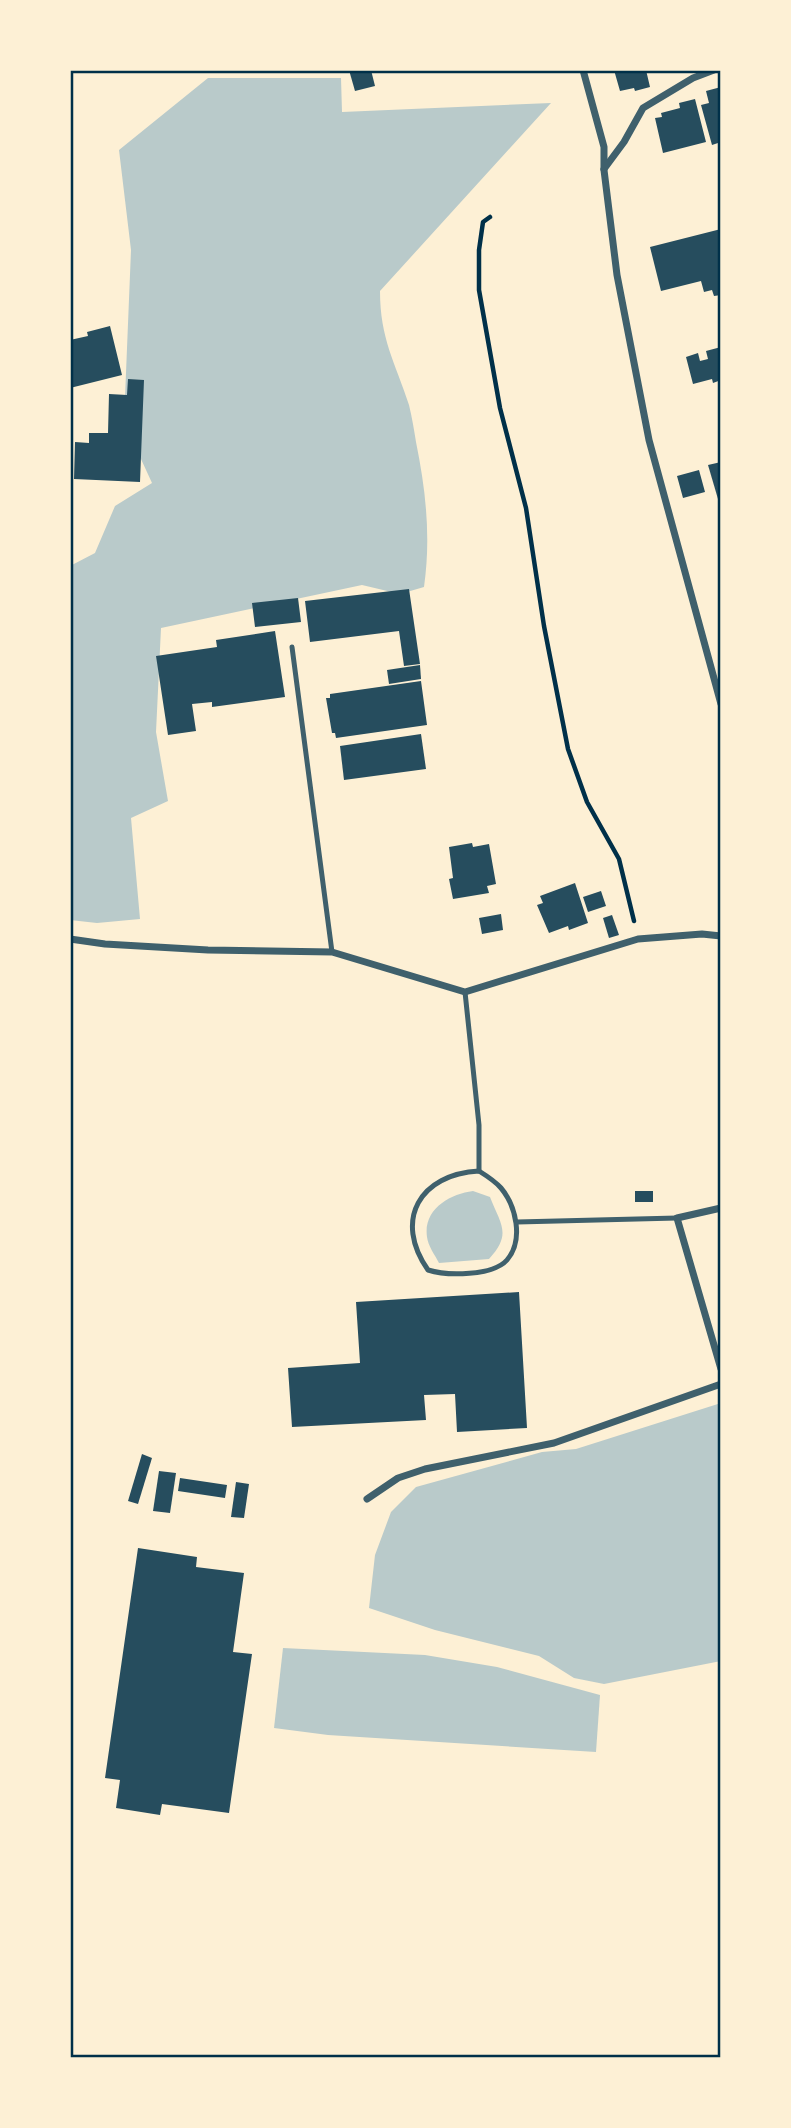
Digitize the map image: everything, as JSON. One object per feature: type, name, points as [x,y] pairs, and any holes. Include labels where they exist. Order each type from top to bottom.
[{"type":"street","points":[[583,70],[604,147],[604,170],[617,275],[649,440],[721,704]]},
{"type":"street","points":[[604,170],[643,108],[693,78],[714,70]]},
{"type":"street","points":[[70,939],[105,944],[208,950],[332,952],[465,992],[638,939],[702,934],[721,936]]},
{"type":"street","points":[[721,1208],[677,1218],[721,1369]]},
{"type":"street","points":[[367,1499],[398,1478],[425,1469],[554,1443],[721,1384]]},
{"type":"lane","points":[[292,647],[332,952]]},
{"type":"lane","points":[[465,992],[479,1125],[479,1171]]},
{"type":"lane","points":[[479,1171],[503,1190],[517,1222],[515,1244],[508,1259],[498,1267],[478,1272],[440,1274],[428,1270],[414,1244],[415,1209],[423,1194],[451,1176],[479,1171]]},
{"type":"lane","points":[[517,1222],[677,1218]]},
{"type":"path","points":[[490,218],[483,222],[479,290],[500,408],[526,508],[544,625],[568,749],[587,802],[619,859],[638,939]]},
{"type":"shaded area","points":[[208,78],[341,78],[342,112],[551,103],[380,291],[385,337],[409,405],[422,478],[427,533],[424,587],[400,594],[362,585],[161,628],[156,732],[168,801],[131,818],[140,919],[97,923],[70,920],[70,566],[95,553],[115,506],[152,483],[124,422],[131,250],[119,150]]},
{"type":"shaded area","points":[[473,1191],[490,1197],[501,1222],[500,1243],[489,1259],[439,1263],[428,1240],[429,1218],[447,1199]]},
{"type":"shaded area","points":[[721,1403],[721,1661],[604,1684],[574,1678],[539,1656],[435,1630],[369,1608],[375,1555],[391,1512],[416,1487],[542,1452],[576,1449]]},
{"type":"shaded area","points":[[283,1648],[425,1655],[497,1667],[600,1695],[596,1752],[328,1735],[274,1728]]},
{"type":"building","points":[[349,70],[371,70],[375,86],[355,91]]},
{"type":"building","points":[[614,70],[646,70],[650,87],[620,91]]},
{"type":"building","points":[[721,87],[721,142],[712,145],[701,105],[709,103],[706,91]]},
{"type":"building","points":[[695,99],[706,142],[663,153],[655,118],[662,117],[661,113],[680,108],[679,103]]},
{"type":"building","points":[[721,229],[721,295],[714,296],[712,290],[704,292],[701,281],[661,291],[650,247]]},
{"type":"building","points":[[110,326],[122,375],[70,388],[70,340],[88,336],[87,332]]},
{"type":"building","points":[[721,347],[721,380],[713,383],[712,379],[693,384],[686,357],[698,353],[700,361],[708,359],[706,351]]},
{"type":"building","points":[[128,379],[144,380],[140,482],[74,479],[75,442],[89,443],[89,433],[108,433],[109,394],[127,395]]},
{"type":"building","points":[[721,462],[721,498],[718,499],[708,465]]},
{"type":"building","points":[[699,470],[705,492],[683,498],[677,476]]},
{"type":"building","points":[[409,589],[420,664],[404,666],[399,631],[310,642],[305,601]]},
{"type":"building","points":[[298,598],[301,622],[255,627],[252,603]]},
{"type":"building","points":[[275,631],[285,697],[212,707],[212,702],[192,704],[196,731],[168,735],[156,656],[217,647],[216,640]]},
{"type":"building","points":[[420,665],[421,679],[389,684],[387,670]]},
{"type":"building","points":[[421,681],[427,725],[336,738],[335,733],[332,733],[326,698],[330,698],[330,694]]},
{"type":"building","points":[[421,734],[426,769],[344,780],[340,746]]},
{"type":"building","points":[[472,843],[473,847],[489,844],[496,884],[487,886],[489,893],[453,899],[449,879],[453,878],[449,847]]},
{"type":"building","points":[[575,883],[588,923],[549,933],[537,905],[543,903],[540,896]]},
{"type":"building","points":[[601,891],[606,906],[588,912],[583,897]]},
{"type":"building","points":[[501,914],[503,930],[482,934],[479,918]]},
{"type":"building","points":[[612,915],[619,935],[609,938],[603,918]]},
{"type":"building","points":[[635,1191],[653,1191],[653,1202],[635,1202]]},
{"type":"building","points":[[519,1292],[527,1428],[457,1432],[455,1394],[424,1395],[426,1420],[292,1427],[288,1368],[360,1363],[356,1302]]},
{"type":"building","points":[[142,1454],[152,1458],[138,1504],[128,1501]]},
{"type":"building","points":[[159,1471],[176,1473],[170,1513],[153,1511]]},
{"type":"building","points":[[180,1478],[227,1485],[225,1498],[178,1491]]},
{"type":"building","points":[[236,1482],[249,1484],[244,1518],[231,1517]]},
{"type":"building","points":[[138,1548],[197,1557],[196,1567],[244,1573],[233,1652],[252,1654],[229,1813],[162,1804],[160,1815],[116,1808],[120,1780],[105,1778]]}]
